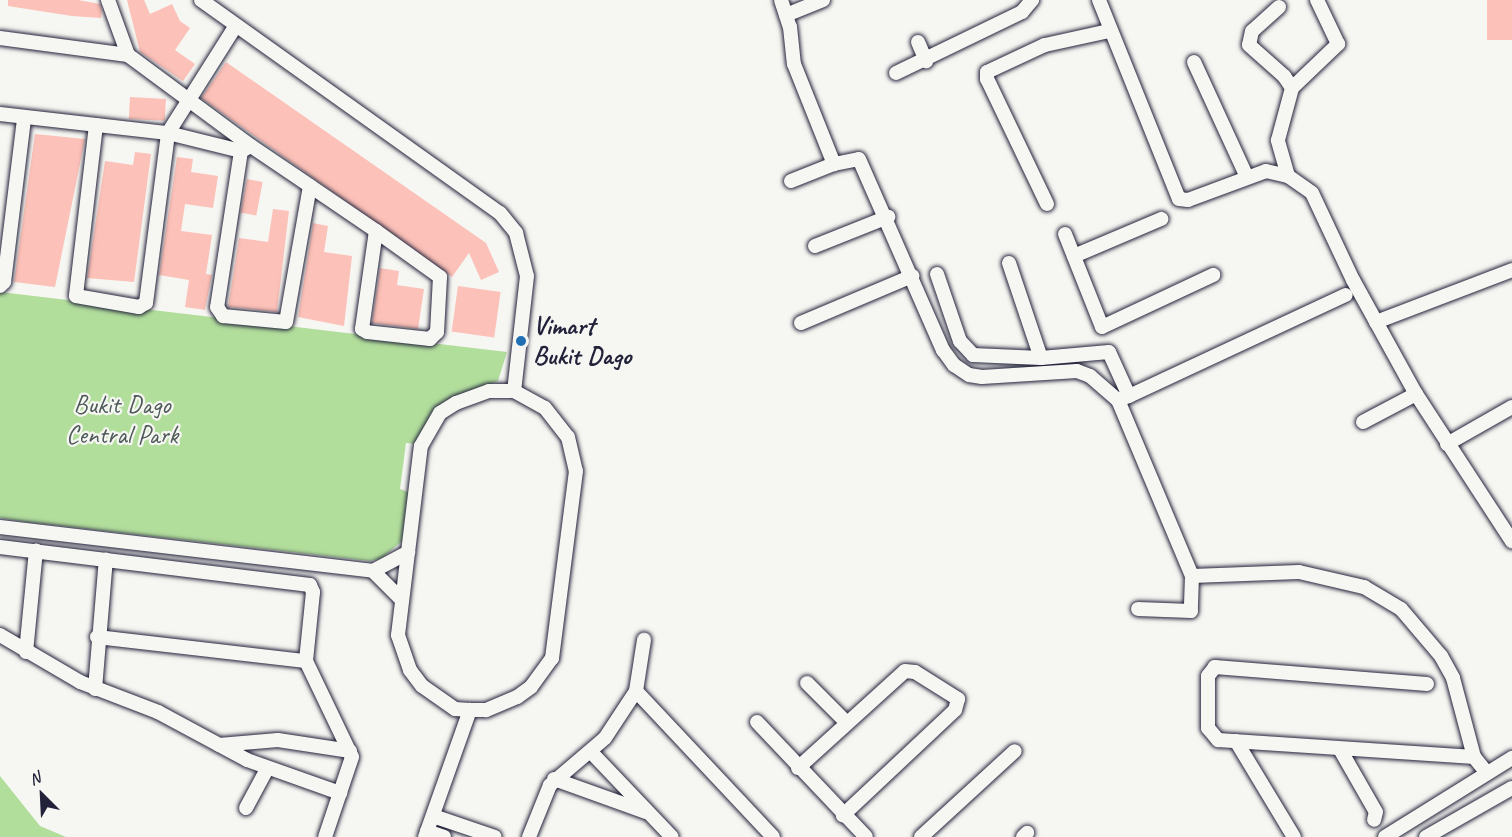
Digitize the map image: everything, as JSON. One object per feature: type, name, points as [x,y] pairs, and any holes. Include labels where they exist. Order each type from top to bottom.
[{"type":"street","points":[[108,0],[128,55]]},
{"type":"street","points":[[201,0],[235,27],[500,213],[516,233],[527,276],[514,392]]},
{"type":"street","points":[[781,0],[786,15],[794,64],[834,164]]},
{"type":"street","points":[[786,15],[823,0]]},
{"type":"street","points":[[896,73],[926,61],[1022,12],[1032,0]]},
{"type":"street","points":[[1099,0],[1109,31],[1179,199],[1188,200],[1266,171],[1288,176],[1312,193],[1321,208],[1334,243],[1416,394],[1512,541]]},
{"type":"street","points":[[1288,176],[1278,140],[1292,88],[1338,44],[1317,0]]},
{"type":"street","points":[[1279,7],[1252,31],[1249,45],[1284,76],[1292,88]]},
{"type":"street","points":[[96,125],[76,296],[139,307],[146,303],[168,133],[235,27]]},
{"type":"street","points":[[1047,204],[987,79],[987,72],[1045,45],[1109,31]]},
{"type":"street","points":[[0,38],[128,55],[188,100],[246,149],[310,186],[376,231],[440,277],[437,332],[430,339],[367,332],[362,329],[376,231]]},
{"type":"street","points":[[918,42],[926,61]]},
{"type":"street","points":[[1194,62],[1247,177]]},
{"type":"street","points":[[0,114],[168,133],[246,149]]},
{"type":"street","points":[[0,286],[4,282],[24,117]]},
{"type":"street","points":[[246,149],[217,307],[223,316],[286,322],[310,186]]},
{"type":"street","points":[[791,181],[834,164],[859,159],[888,217],[943,350],[954,365],[969,375],[1077,371],[1090,376],[1123,398]]},
{"type":"street","points":[[815,246],[888,217]]},
{"type":"street","points":[[1074,256],[1161,219]]},
{"type":"street","points":[[1065,234],[1102,327],[1123,398],[1192,576],[1191,610],[1138,609]]},
{"type":"street","points":[[1009,263],[1041,358]]},
{"type":"street","points":[[1376,322],[1512,270]]},
{"type":"street","points":[[936,274],[966,350],[991,358],[1041,358],[1109,352]]},
{"type":"street","points":[[801,323],[912,276]]},
{"type":"street","points":[[1102,327],[1213,276]]},
{"type":"street","points":[[1123,398],[1346,296]]},
{"type":"street","points":[[489,391],[514,392],[545,408],[560,423],[574,456],[576,471],[556,643],[552,658],[531,687],[501,704],[470,710],[455,709],[440,700],[410,670],[398,635],[408,552],[421,446],[429,428],[440,413],[469,397],[489,391]]},
{"type":"street","points":[[1363,422],[1416,394]]},
{"type":"street","points":[[1447,444],[1512,407]]},
{"type":"street","points":[[0,527],[373,571],[408,552]]},
{"type":"street","points":[[0,547],[310,585],[313,592],[306,661],[350,751],[352,762],[325,837]]},
{"type":"street","points":[[26,652],[36,550]]},
{"type":"street","points":[[95,689],[97,637],[106,559]]},
{"type":"street","points":[[373,571],[402,600]]},
{"type":"street","points":[[1192,576],[1299,572],[1364,587],[1401,609],[1441,656],[1453,678],[1474,757],[1486,772]]},
{"type":"street","points":[[0,636],[95,689],[158,712],[267,769],[340,793]]},
{"type":"street","points":[[97,637],[306,661]]},
{"type":"street","points":[[529,837],[554,779],[591,752],[618,721],[636,691],[644,640]]},
{"type":"street","points":[[1427,684],[1215,667],[1208,676],[1208,728],[1218,740],[1341,751],[1474,757]]},
{"type":"street","points":[[798,768],[846,722],[905,671],[915,672],[960,702],[843,814]]},
{"type":"street","points":[[807,683],[846,722]]},
{"type":"street","points":[[636,691],[773,837]]},
{"type":"street","points":[[444,837],[426,834],[470,710]]},
{"type":"street","points":[[757,722],[798,768],[866,837]]},
{"type":"street","points":[[219,745],[278,740],[350,751]]},
{"type":"street","points":[[1236,741],[1294,837]]},
{"type":"street","points":[[921,837],[1015,751]]},
{"type":"street","points":[[1341,751],[1376,812],[1374,820]]},
{"type":"street","points":[[591,752],[672,837]]},
{"type":"street","points":[[1385,837],[1414,818],[1486,772],[1508,760],[1512,788],[1425,837],[1414,818]]},
{"type":"street","points":[[246,808],[267,769]]},
{"type":"street","points":[[554,779],[650,814]]},
{"type":"street","points":[[433,816],[495,837]]},
{"type":"green space","name":"Bukit Dago Central Park","points":[[0,292],[507,352],[498,381],[450,400],[424,426],[417,444],[406,443],[400,489],[408,492],[402,541],[382,558],[370,561],[27,522],[0,518]]},
{"type":"green space","points":[[0,776],[40,826],[66,837],[0,837]]},
{"type":"building","points":[[8,0],[78,0],[100,4],[101,18],[8,6]]},
{"type":"building","points":[[127,0],[144,0],[150,14],[172,4],[180,21],[190,28],[175,50],[195,64],[183,81],[140,52]]},
{"type":"building","points":[[1487,0],[1512,0],[1512,40],[1487,40]]},
{"type":"building","points":[[226,62],[486,243],[499,272],[481,280],[469,253],[452,277],[201,98]]},
{"type":"building","points":[[130,97],[166,99],[165,121],[129,119]]},
{"type":"building","points":[[35,134],[85,139],[55,287],[14,282]]},
{"type":"building","points":[[135,152],[151,154],[134,282],[87,278],[105,161],[133,165]]},
{"type":"building","points":[[177,157],[193,159],[191,172],[218,176],[213,208],[185,204],[181,231],[212,235],[206,274],[212,275],[205,310],[185,307],[189,280],[159,275]]},
{"type":"building","points":[[247,179],[263,182],[256,215],[241,212]]},
{"type":"building","points":[[273,209],[289,211],[277,312],[228,307],[239,238],[268,242]]},
{"type":"building","points":[[313,223],[328,226],[324,252],[352,256],[344,326],[298,317]]},
{"type":"building","points":[[380,268],[399,271],[397,285],[424,289],[418,329],[372,323]]},
{"type":"building","points":[[458,286],[501,292],[494,338],[452,332]]},
{"type":"place","name":"Vimart Bukit Dago","points":[[521,341]]}]
